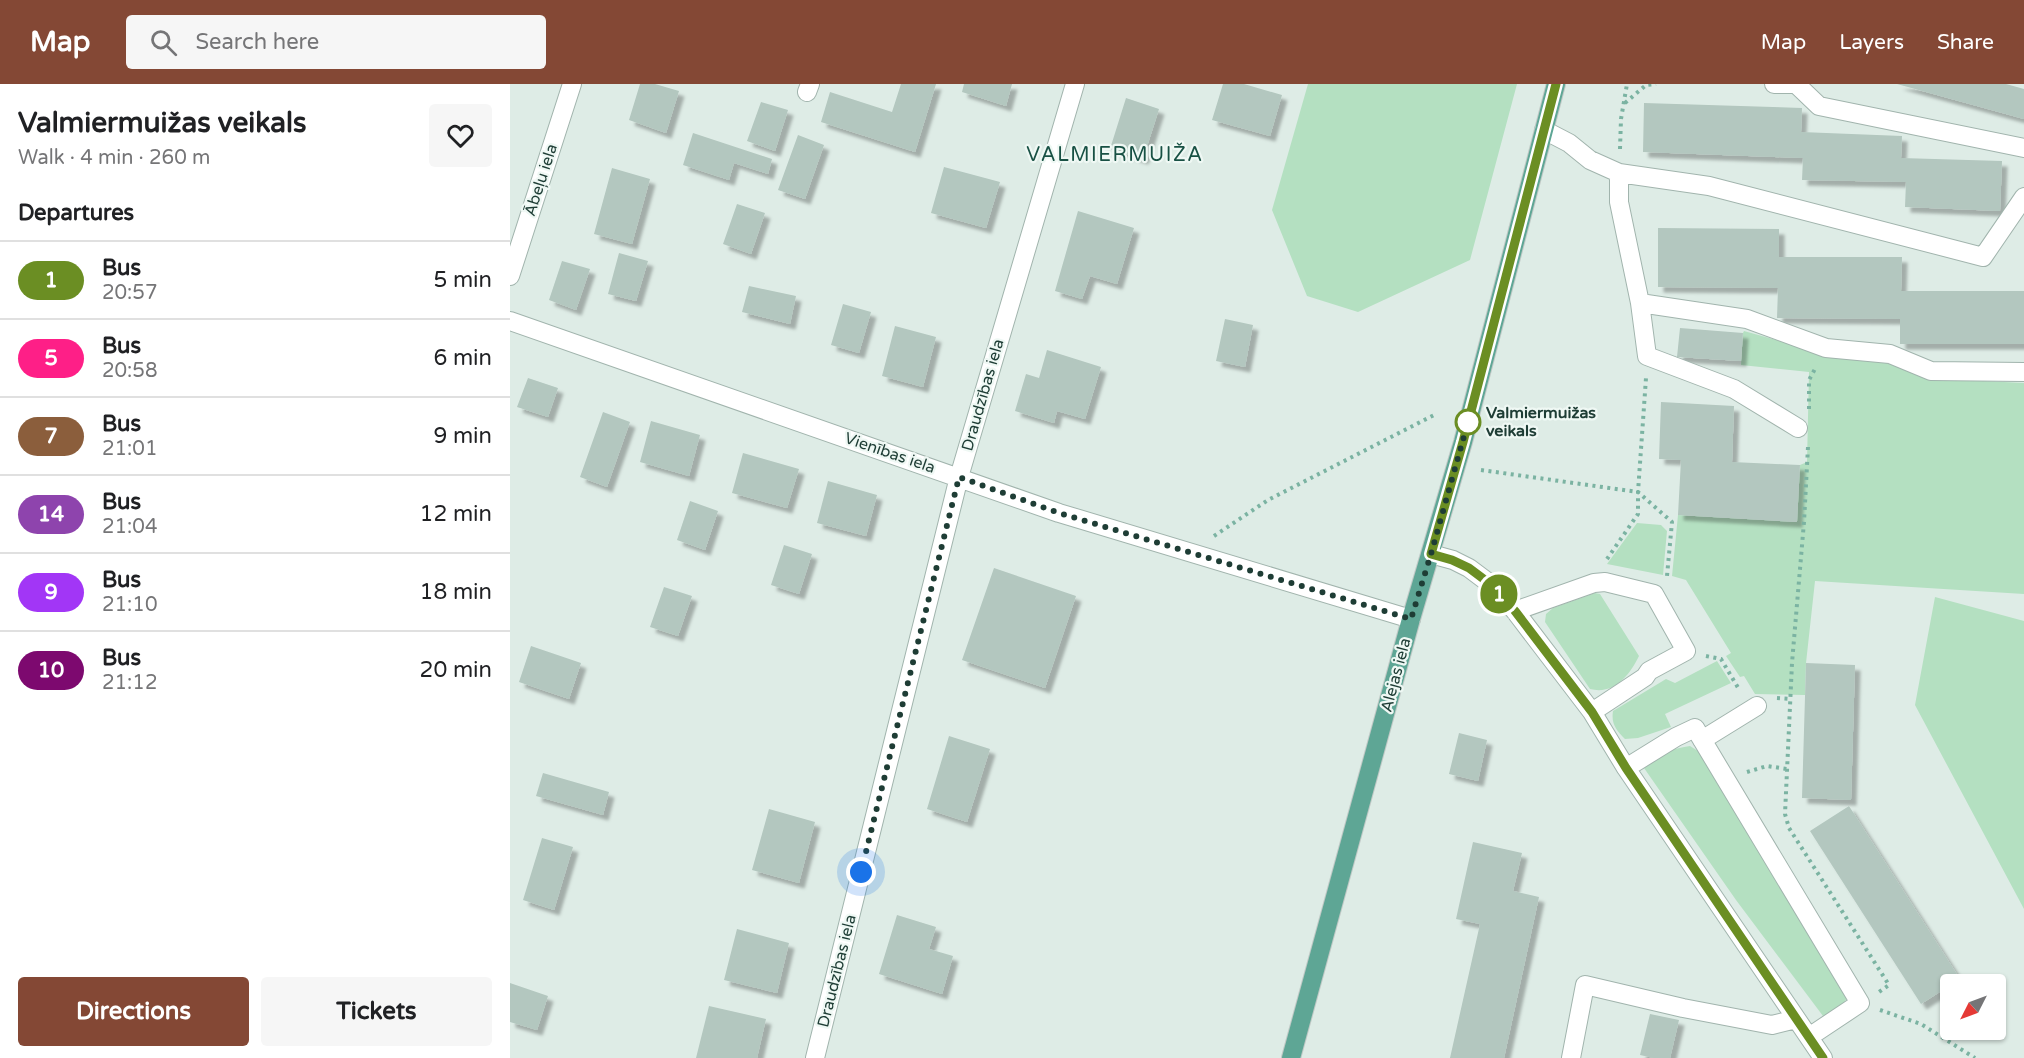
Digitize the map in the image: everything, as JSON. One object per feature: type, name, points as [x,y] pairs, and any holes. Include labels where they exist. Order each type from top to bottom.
[{"type":"main road","name":"Alejas iela","points":[[1291,1058],[1411,619],[1466,432],[1556,84]]},
{"type":"street","name":"Ābeļu iela","points":[[510,276],[572,84]]},
{"type":"street","name":"Draudzības iela","points":[[815,1058],[959,477],[1075,84]]},
{"type":"street","points":[[1774,84],[1796,84],[1820,105],[2024,148]]},
{"type":"street","points":[[1544,130],[1569,143],[1590,160],[1619,173],[1709,186],[1983,257],[2024,197]]},
{"type":"street","points":[[1619,173],[1619,202],[1640,303],[1647,356],[1734,389],[1805,427]]},
{"type":"street","points":[[1640,303],[1747,319],[1826,348],[1890,354],[1931,371],[2024,372]]},
{"type":"street","name":"Vienības iela","points":[[510,321],[1059,513],[1411,619]]},
{"type":"street","points":[[1431,554],[1469,568],[1489,583],[1515,611],[1592,712],[1626,768],[1823,1058]]},
{"type":"street","points":[[1515,611],[1593,583],[1605,582],[1654,594],[1686,651],[1649,671],[1645,677],[1592,712]]},
{"type":"street","points":[[1702,741],[1754,708]]},
{"type":"street","points":[[1626,768],[1676,736],[1695,728],[1860,1003],[1809,1037]]},
{"type":"street","points":[[1571,1058],[1585,985],[1683,1008],[1773,1025],[1796,1019]]},
{"type":"path","points":[[1619,173],[1621,120],[1627,84]]},
{"type":"path","points":[[1624,104],[1646,85],[1656,84]]},
{"type":"path","points":[[1826,348],[1809,380],[1805,427],[1804,522],[1792,663],[1785,814],[1790,828],[1889,986],[1860,1003]]},
{"type":"path","points":[[1605,582],[1604,563],[1638,514],[1647,356]]},
{"type":"path","points":[[1191,552],[1268,500],[1436,414]]},
{"type":"path","points":[[1481,470],[1638,492],[1672,522],[1668,576],[1654,594]]},
{"type":"path","points":[[1686,651],[1721,659],[1754,708]]},
{"type":"path","points":[[1725,778],[1767,766],[1787,769]]},
{"type":"path","points":[[1860,1003],[1922,1024],[1975,1058]]},
{"type":"green space","points":[[1308,84],[1517,84],[1470,260],[1358,312],[1307,296],[1272,210]]},
{"type":"green space","points":[[1744,331],[1823,353],[1887,363],[1924,378],[2024,383],[2024,594],[1815,581],[1806,663],[1805,695],[1755,694],[1744,676],[1740,677],[1726,656],[1731,653],[1686,580],[1672,576],[1678,515],[1797,522],[1800,465],[1807,462],[1809,372],[1741,365]]},
{"type":"green space","points":[[1637,523],[1661,525],[1667,531],[1663,575],[1607,564]]},
{"type":"green space","points":[[1595,593],[1600,594],[1639,656],[1620,682],[1599,690],[1590,689],[1545,622],[1546,614],[1553,608]]},
{"type":"green space","points":[[1935,597],[2024,621],[2024,909],[1915,705]]},
{"type":"green space","points":[[1717,661],[1731,683],[1665,714],[1671,727],[1638,738],[1625,739],[1617,730],[1613,720],[1613,711],[1666,679],[1675,683]]},
{"type":"green space","points":[[1690,746],[1698,751],[1845,982],[1848,992],[1846,1001],[1831,1013],[1823,1016],[1736,900],[1644,768],[1658,755]]},
{"type":"building","points":[[640,84],[655,84],[679,91],[666,133],[629,120]]},
{"type":"building","points":[[901,84],[936,84],[915,152],[821,122],[830,92],[892,112]]},
{"type":"building","points":[[964,84],[1012,84],[1006,106],[962,92]]},
{"type":"building","points":[[1223,84],[1244,84],[1282,95],[1270,136],[1212,120]]},
{"type":"building","points":[[1897,84],[2006,84],[2024,89],[2024,119]]},
{"type":"building","points":[[1126,98],[1159,109],[1143,159],[1110,149]]},
{"type":"building","points":[[761,102],[788,110],[775,151],[747,141]]},
{"type":"building","points":[[1644,103],[1802,108],[1801,132],[1902,136],[1901,158],[2002,161],[2000,211],[1905,207],[1906,182],[1802,180],[1803,158],[1643,152]]},
{"type":"building","points":[[693,133],[772,159],[768,174],[734,163],[729,180],[683,165]]},
{"type":"building","points":[[798,135],[824,145],[805,199],[778,190]]},
{"type":"building","points":[[944,167],[1000,182],[986,228],[931,213]]},
{"type":"building","points":[[612,168],[650,179],[632,244],[594,234]]},
{"type":"building","points":[[737,204],[765,213],[751,254],[723,244]]},
{"type":"building","points":[[1078,211],[1134,228],[1117,284],[1090,276],[1082,299],[1055,291]]},
{"type":"building","points":[[1658,228],[1779,229],[1779,257],[1902,257],[1901,291],[2024,291],[2024,344],[1900,344],[1900,319],[1777,318],[1778,288],[1658,287]]},
{"type":"building","points":[[619,253],[648,261],[636,301],[608,294]]},
{"type":"building","points":[[562,261],[590,269],[576,310],[549,300]]},
{"type":"building","points":[[749,286],[796,296],[790,324],[742,312]]},
{"type":"building","points":[[843,304],[871,312],[859,353],[831,345]]},
{"type":"building","points":[[1225,319],[1253,325],[1245,367],[1216,361]]},
{"type":"building","points":[[895,326],[936,337],[923,387],[882,376]]},
{"type":"building","points":[[1680,328],[1743,333],[1741,361],[1677,357]]},
{"type":"building","points":[[1047,350],[1101,367],[1085,419],[1057,411],[1054,423],[1015,411],[1026,374],[1039,378]]},
{"type":"building","points":[[528,378],[558,388],[548,417],[517,407]]},
{"type":"building","points":[[1661,402],[1734,406],[1732,462],[1800,465],[1797,522],[1678,515],[1681,460],[1659,459]]},
{"type":"building","points":[[603,412],[630,422],[607,487],[580,477]]},
{"type":"building","points":[[651,421],[700,435],[689,476],[640,462]]},
{"type":"building","points":[[743,453],[799,469],[787,508],[732,493]]},
{"type":"building","points":[[828,481],[877,495],[866,536],[817,523]]},
{"type":"building","points":[[690,501],[718,511],[705,550],[677,540]]},
{"type":"building","points":[[784,545],[812,554],[799,594],[771,585]]},
{"type":"building","points":[[994,568],[1076,596],[1045,688],[962,660]]},
{"type":"building","points":[[664,587],[692,596],[678,636],[650,627]]},
{"type":"building","points":[[531,646],[581,663],[569,699],[519,682]]},
{"type":"building","points":[[1806,663],[1855,665],[1851,800],[1802,798]]},
{"type":"building","points":[[1459,733],[1487,740],[1478,781],[1449,774]]},
{"type":"building","points":[[949,736],[990,749],[967,822],[927,809]]},
{"type":"building","points":[[543,773],[609,792],[603,815],[536,796]]},
{"type":"building","points":[[1849,806],[1957,974],[1940,974],[1940,992],[1921,1004],[1810,831]]},
{"type":"building","points":[[769,809],[815,822],[799,883],[752,870]]},
{"type":"building","points":[[542,838],[573,847],[554,910],[523,900]]},
{"type":"building","points":[[1473,842],[1522,853],[1513,891],[1539,897],[1504,1058],[1450,1058],[1480,924],[1456,919]]},
{"type":"building","points":[[897,915],[936,927],[929,949],[953,956],[942,994],[879,974]]},
{"type":"building","points":[[737,929],[789,943],[777,993],[724,980]]},
{"type":"building","points":[[510,983],[548,996],[537,1030],[510,1022]]},
{"type":"building","points":[[709,1006],[766,1019],[757,1058],[696,1058]]},
{"type":"building","points":[[1650,1014],[1679,1020],[1670,1058],[1640,1055]]},
{"type":"bus line","name":"1","points":[[1556,84],[1463,442],[1431,554],[1469,568],[1489,583],[1515,611],[1592,712],[1626,768],[1823,1058]]},
{"type":"place","name":"Valmiermuižas veikals","points":[[1468,422]]},
{"type":"district","name":"VALMIERMUIŽA","points":[[1115,155]]},
{"type":"route","points":[[861,872],[959,477],[1059,513],[1411,619],[1468,422]]}]
